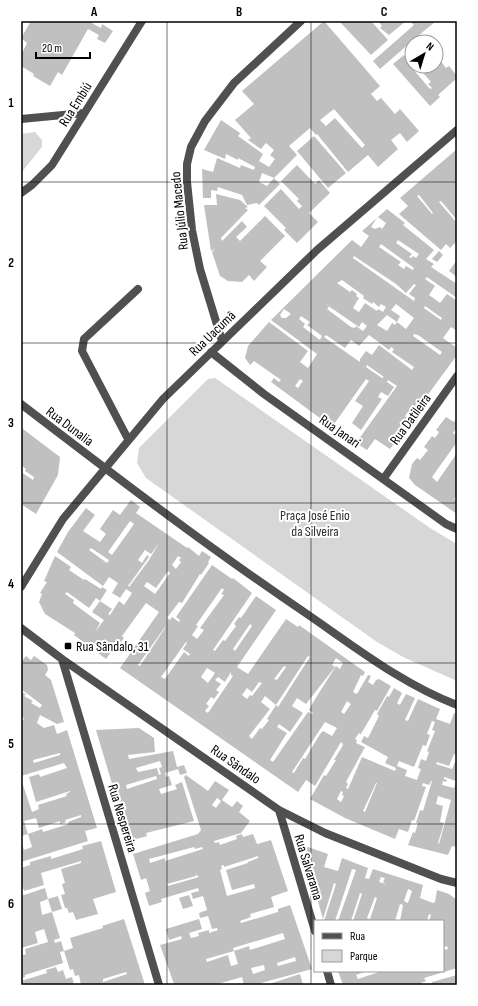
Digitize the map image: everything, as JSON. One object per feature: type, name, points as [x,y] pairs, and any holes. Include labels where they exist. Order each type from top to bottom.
[{"type":"street","name":"Rua Embiú","points":[[21,193],[32,185],[52,165],[142,21]]},
{"type":"street","name":"Rua Júlio Macedo","points":[[222,341],[200,269],[192,230],[187,182],[187,164],[191,147],[205,122],[234,83],[301,21]]},
{"type":"street","points":[[21,120],[84,113]]},
{"type":"street","name":"Rua Uacumã","points":[[21,587],[63,519],[128,439],[163,399],[317,250],[457,130]]},
{"type":"street","points":[[128,439],[82,351],[82,345],[84,339],[138,288]]},
{"type":"street","name":"Rua Janari","points":[[210,352],[264,394],[384,478],[446,524],[457,529]]},
{"type":"street","name":"Rua Datileira","points":[[384,478],[457,376]]},
{"type":"street","name":"Rua Dunalia","points":[[21,404],[104,468]]},
{"type":"street","points":[[104,468],[269,588],[397,676],[457,705]]},
{"type":"street","name":"Rua Sãndalo","points":[[21,628],[62,659],[279,810],[325,833],[441,879],[457,883]]},
{"type":"street","name":"Rua Nespereira","points":[[62,659],[159,985]]},
{"type":"street","name":"Rua Salvarama","points":[[279,810],[314,928]]},
{"type":"street","points":[[327,972],[331,985]]},
{"type":"green space","points":[[35,132],[42,140],[42,147],[21,173],[21,134]]},
{"type":"green space","name":"Praça José Enio da Silveira","points":[[215,378],[430,528],[457,544],[457,681],[403,657],[377,642],[146,478],[137,463],[139,448],[208,379]]},
{"type":"building","points":[[31,21],[37,23],[39,21],[88,21],[101,28],[102,24],[113,31],[105,43],[97,39],[99,35],[88,29],[62,75],[58,72],[50,86],[33,76],[34,74],[21,66],[21,55],[27,43],[21,38]]},
{"type":"building","points":[[324,21],[380,86],[371,94],[377,101],[381,98],[395,114],[400,109],[419,131],[407,142],[400,133],[391,140],[398,149],[378,167],[368,155],[348,172],[317,134],[316,135],[310,128],[289,146],[297,155],[274,178],[280,184],[259,205],[257,203],[247,205],[242,195],[218,187],[217,191],[211,190],[211,198],[203,198],[202,169],[213,172],[217,158],[240,168],[241,165],[254,170],[255,167],[238,158],[238,160],[226,154],[225,159],[204,150],[221,120],[240,133],[238,136],[263,154],[259,161],[269,167],[275,159],[270,155],[274,150],[266,143],[261,149],[248,140],[251,138],[235,120],[254,104],[242,91]],"holes":[[[334,109],[365,145],[362,148],[335,118],[326,126],[320,120]],[[262,173],[274,178],[267,186],[259,182]]]},
{"type":"building","points":[[339,21],[371,21],[388,40],[371,55]]},
{"type":"building","points":[[378,21],[406,21],[389,35],[380,28],[382,26]]},
{"type":"building","points":[[410,21],[436,21],[420,34],[404,34],[404,48],[380,69],[373,61],[414,25]]},
{"type":"building","points":[[404,55],[404,74],[417,74],[430,89],[432,88],[428,84],[431,82],[424,74],[444,74],[444,65],[446,68],[449,66],[457,78],[438,95],[440,97],[430,106],[393,64]]},
{"type":"building","points":[[314,136],[346,173],[328,188],[297,151]]},
{"type":"building","points":[[457,149],[457,218],[456,219],[441,201],[439,202],[457,223],[457,241],[450,248],[446,244],[441,250],[399,214],[408,206],[400,198]],"holes":[[[419,195],[433,213],[432,214],[417,196]]]},
{"type":"building","points":[[297,165],[315,184],[319,180],[330,193],[309,213],[318,222],[297,243],[284,230],[286,228],[264,206],[281,189],[299,209],[302,206],[297,201],[299,199],[281,181]]},
{"type":"building","points":[[216,194],[240,200],[248,207],[245,208],[248,210],[221,238],[222,241],[242,221],[247,227],[236,237],[240,241],[265,216],[285,236],[260,261],[267,267],[254,281],[249,275],[242,282],[228,281],[220,276],[212,252],[215,248],[211,251],[204,205],[217,205]]},
{"type":"building","points":[[387,209],[405,223],[403,225],[434,250],[426,259],[434,264],[431,267],[457,284],[457,298],[427,277],[425,279],[435,286],[429,295],[440,303],[447,294],[457,301],[457,331],[451,327],[443,338],[457,348],[457,355],[413,415],[408,412],[405,416],[407,418],[397,431],[401,434],[390,449],[375,439],[367,450],[356,443],[397,386],[388,380],[387,382],[394,387],[388,396],[381,392],[378,397],[382,399],[361,430],[352,423],[363,406],[355,401],[369,381],[366,379],[332,427],[271,382],[274,378],[279,382],[281,380],[254,361],[250,365],[245,358],[248,346],[269,322],[308,351],[300,362],[308,368],[317,354],[271,320],[352,240],[361,247],[369,236],[362,231],[377,218],[371,227],[375,229],[380,227],[382,229],[386,223],[378,217]],"holes":[[[398,240],[419,254],[416,258],[413,256],[411,258],[409,257],[412,254],[396,243]],[[381,244],[414,268],[413,270],[406,266],[404,269],[398,265],[401,262],[379,247]],[[354,256],[396,284],[406,293],[414,284],[416,285],[409,294],[415,298],[414,301],[353,258]],[[342,280],[364,296],[363,298],[372,304],[373,302],[379,307],[381,304],[386,307],[383,312],[378,309],[377,311],[365,303],[359,312],[353,308],[359,298],[352,290],[350,292],[337,283]],[[324,303],[359,327],[362,322],[367,326],[363,331],[356,326],[355,328],[351,327],[327,309],[329,307]],[[396,304],[414,318],[406,329],[397,322],[400,316],[391,310]],[[425,306],[442,318],[441,320],[424,308]],[[284,309],[291,314],[286,318],[282,318],[280,315]],[[387,315],[397,322],[395,325],[392,323],[387,331],[377,325]],[[301,316],[310,322],[307,325],[322,336],[320,340],[303,327],[305,324],[299,319]],[[414,334],[418,335],[442,352],[440,355],[413,336]],[[326,335],[345,348],[351,340],[359,346],[369,335],[389,350],[391,347],[394,349],[392,352],[414,367],[412,370],[379,345],[372,355],[366,351],[360,359],[360,362],[324,337]],[[367,365],[384,377],[382,378],[366,367]],[[300,379],[303,381],[298,388],[295,386]]]},
{"type":"building","points":[[439,251],[443,255],[437,262],[432,259]]},
{"type":"building","points":[[457,260],[457,277],[449,271]]},
{"type":"building","points":[[446,417],[454,422],[457,418],[457,427],[453,433],[457,436],[457,442],[432,477],[437,482],[457,453],[457,495],[454,499],[456,500],[457,498],[457,514],[415,485],[409,478],[412,464],[417,458],[420,460],[428,450],[424,447],[432,436],[435,438],[439,432],[436,430]]},
{"type":"building","points":[[23,429],[60,457],[58,475],[36,514],[21,504],[21,472],[33,480],[34,477],[25,471],[26,469],[21,465],[21,432]]},
{"type":"building","points":[[131,500],[140,507],[136,513],[187,548],[188,547],[199,556],[202,551],[211,557],[208,562],[209,563],[201,575],[200,574],[182,603],[179,602],[167,618],[170,620],[172,617],[179,622],[180,620],[176,617],[212,565],[232,579],[233,578],[252,593],[213,650],[215,651],[223,640],[225,641],[236,626],[234,624],[239,617],[241,618],[256,596],[276,610],[237,667],[248,674],[286,619],[298,627],[299,625],[365,672],[363,676],[361,675],[353,692],[357,694],[368,675],[371,676],[368,682],[373,685],[376,680],[379,679],[391,686],[377,711],[375,710],[361,734],[359,733],[355,739],[357,740],[356,743],[365,747],[346,782],[348,784],[346,788],[348,789],[362,757],[395,771],[396,768],[385,763],[388,757],[361,742],[364,736],[368,738],[379,716],[377,714],[387,696],[389,697],[394,688],[402,693],[397,703],[400,705],[406,694],[415,698],[405,720],[408,721],[418,699],[440,709],[436,719],[450,724],[454,713],[457,714],[457,755],[454,754],[449,766],[437,762],[436,764],[452,769],[455,762],[457,763],[457,847],[452,846],[448,855],[408,845],[413,832],[415,833],[420,810],[423,811],[432,781],[429,785],[423,783],[422,786],[426,787],[414,821],[412,820],[408,832],[399,829],[395,839],[345,818],[310,799],[324,775],[326,776],[336,760],[334,760],[343,745],[341,742],[315,786],[306,780],[298,792],[120,668],[159,612],[146,603],[122,636],[124,638],[121,642],[119,641],[106,659],[74,635],[75,633],[45,614],[39,602],[42,594],[40,593],[47,582],[44,581],[55,556],[71,567],[69,570],[84,580],[85,579],[101,589],[102,587],[107,590],[100,601],[112,609],[108,614],[110,615],[119,601],[124,605],[132,593],[126,589],[120,598],[112,593],[118,583],[109,577],[103,586],[57,552],[68,532],[86,508],[95,515],[83,531],[100,542],[106,534],[100,529],[113,510],[120,515]],"holes":[[[130,521],[134,524],[112,555],[108,552]],[[159,543],[149,560],[129,587],[128,586],[149,557],[147,555],[142,563],[138,560],[145,550],[151,554]],[[91,548],[109,560],[107,563],[89,550]],[[178,556],[181,558],[179,560],[181,562],[176,569],[172,565]],[[168,571],[170,573],[155,594],[144,586],[147,582],[156,588]],[[222,588],[224,590],[221,594],[224,595],[200,628],[204,630],[197,639],[192,635],[198,626],[196,625]],[[67,592],[89,608],[96,598],[100,601],[92,612],[104,620],[95,632],[100,623],[73,603],[74,600],[65,594]],[[250,624],[252,626],[235,651],[233,649]],[[165,627],[140,666],[138,665]],[[186,642],[187,643],[183,649],[190,654],[189,656],[184,652],[165,679],[161,677]],[[308,656],[310,657],[278,707],[276,705]],[[336,658],[343,663],[340,669],[336,666],[312,704],[309,710],[313,713],[308,712],[273,762],[270,760],[287,733],[277,727],[279,724],[290,732],[303,713],[292,706],[297,698],[306,704],[335,667],[332,665]],[[284,666],[286,667],[277,680],[274,679]],[[207,668],[215,673],[208,683],[201,677]],[[231,672],[231,675],[233,676],[208,713],[205,711],[209,706],[206,704],[211,697],[214,699],[219,692],[216,690],[221,684],[215,680],[218,677],[225,682]],[[259,682],[262,683],[252,696],[250,695],[247,699],[242,695],[247,688],[252,692]],[[265,696],[276,705],[267,719],[269,720],[262,729],[260,728],[252,739],[249,736],[270,709],[261,702]],[[347,701],[351,704],[344,714],[341,712]],[[432,721],[435,722],[432,730],[435,731],[427,751],[429,752],[426,761],[421,759],[418,768],[421,769],[417,780],[405,776],[407,770],[397,766],[399,761],[414,767],[423,745],[426,746],[430,735],[427,734]],[[325,722],[337,728],[332,736],[323,731],[305,759],[303,758],[294,773],[292,772]],[[444,777],[456,781],[454,788],[442,785],[443,781],[446,782],[447,780],[444,779]],[[377,783],[365,812],[363,811]],[[341,791],[343,792],[342,795],[344,796],[341,802],[337,799]],[[438,796],[451,800],[439,844],[438,843],[444,823],[440,822],[443,806],[436,804]]]},
{"type":"building","points":[[26,656],[31,660],[34,656],[47,665],[48,670],[45,675],[51,680],[64,722],[57,724],[40,715],[37,723],[44,728],[54,725],[57,734],[67,730],[97,828],[85,831],[88,841],[21,862],[21,841],[24,850],[32,847],[28,834],[21,836],[21,779],[32,812],[39,809],[38,805],[67,796],[66,794],[70,791],[36,802],[29,777],[39,774],[40,777],[67,768],[64,763],[21,776],[21,720],[23,721],[24,718],[21,717],[21,692],[26,694],[24,696],[33,701],[31,703],[40,708],[42,705],[21,689],[21,662]],"holes":[[[60,753],[60,755],[34,763],[33,760]],[[81,815],[81,817],[68,822],[69,824],[43,832],[42,829],[28,834],[24,821],[36,818],[39,828],[60,821],[60,824],[66,822],[65,820]]]},
{"type":"building","points":[[139,728],[154,738],[155,752],[128,755],[129,759],[173,751],[177,767],[184,765],[187,773],[180,775],[178,769],[165,773],[166,777],[169,776],[172,785],[159,789],[161,794],[177,789],[175,785],[182,782],[194,821],[146,833],[147,836],[129,841],[96,730]],"holes":[[[160,761],[162,767],[159,768],[161,774],[159,775],[157,768],[138,772],[136,768]],[[156,776],[157,779],[127,789],[126,785]]]},
{"type":"building","points":[[186,775],[208,791],[215,781],[229,790],[222,800],[232,807],[237,801],[243,806],[239,812],[250,821],[241,833],[214,841],[215,843],[219,842],[220,845],[237,839],[236,836],[242,834],[243,837],[253,834],[257,844],[271,840],[288,891],[271,897],[274,907],[250,914],[251,917],[240,921],[241,923],[278,912],[278,909],[290,905],[312,969],[261,983],[261,985],[244,985],[242,977],[214,985],[171,985],[174,984],[160,945],[182,939],[181,936],[169,940],[166,929],[199,919],[202,929],[189,933],[191,938],[199,936],[198,933],[209,930],[209,933],[218,930],[217,928],[212,929],[208,916],[200,918],[199,913],[207,910],[203,896],[193,899],[191,893],[199,891],[198,888],[161,899],[162,902],[149,906],[145,893],[150,891],[146,878],[141,880],[133,854],[198,834],[201,830],[184,777]],"holes":[[[217,798],[221,801],[216,808],[212,805]],[[194,847],[195,849],[202,847],[203,849],[165,861],[165,858],[150,863],[149,859]],[[258,856],[258,858],[248,863],[226,870],[232,890],[254,884],[255,888],[227,896],[220,870],[222,869],[221,866],[224,865],[224,867]],[[195,874],[199,877],[168,886],[167,884],[196,876]],[[283,933],[285,939],[250,950],[249,946],[234,951],[233,948]],[[234,951],[238,964],[231,966],[228,955],[207,962],[206,959]],[[295,957],[296,961],[278,966],[277,963]],[[264,965],[265,970],[253,974],[251,968]]]},
{"type":"building","points":[[101,841],[116,892],[93,899],[98,914],[76,920],[73,912],[69,913],[67,908],[65,908],[61,895],[65,894],[62,884],[65,883],[61,869],[81,863],[81,861],[41,873],[44,885],[24,891],[21,881],[21,868],[30,865],[30,862],[51,856],[51,859],[83,849],[82,846]]},
{"type":"building","points":[[308,847],[328,854],[324,867],[338,871],[342,858],[368,868],[365,878],[369,879],[373,869],[423,885],[420,898],[433,903],[435,902],[437,890],[449,894],[457,900],[457,968],[444,972],[444,950],[448,949],[447,946],[444,948],[444,920],[429,920],[431,915],[429,914],[427,920],[400,920],[403,905],[400,904],[395,920],[353,920],[362,894],[360,893],[351,920],[338,920],[356,870],[352,869],[335,920],[324,920],[336,884],[334,883],[323,919],[306,860],[305,851]],"holes":[[[381,877],[385,878],[383,882],[386,884],[379,882]],[[408,889],[412,891],[408,903],[404,901]],[[375,897],[377,898],[370,919],[367,918]]]},
{"type":"building","points":[[45,888],[48,899],[40,902],[42,915],[52,912],[60,938],[54,940],[55,943],[61,941],[64,951],[60,952],[63,963],[25,975],[25,977],[21,978],[21,956],[26,954],[25,949],[48,942],[44,929],[35,932],[38,943],[21,948],[21,896]]},
{"type":"building","points":[[189,895],[193,906],[183,909],[179,898]]},
{"type":"building","points":[[58,896],[62,909],[52,912],[48,899]]},
{"type":"building","points":[[124,919],[145,985],[81,985],[79,975],[75,976],[73,969],[70,970],[64,951],[73,948],[70,938],[103,928],[102,926]],"holes":[[[126,972],[127,974],[103,982],[103,979]]]},
{"type":"building","points":[[56,967],[58,972],[63,970],[66,979],[72,977],[74,985],[21,985],[21,981],[47,973],[46,970]]},
{"type":"building","points":[[338,972],[364,972],[356,975],[358,979],[379,972],[444,972],[424,978],[426,981],[421,983],[422,985],[343,985]]},
{"type":"building","points":[[300,974],[303,985],[266,985]]},
{"type":"building","points":[[457,975],[457,985],[432,985],[432,982]]},
{"type":"place","name":"Rua Sândalo, 31","points":[[68,646]]}]
